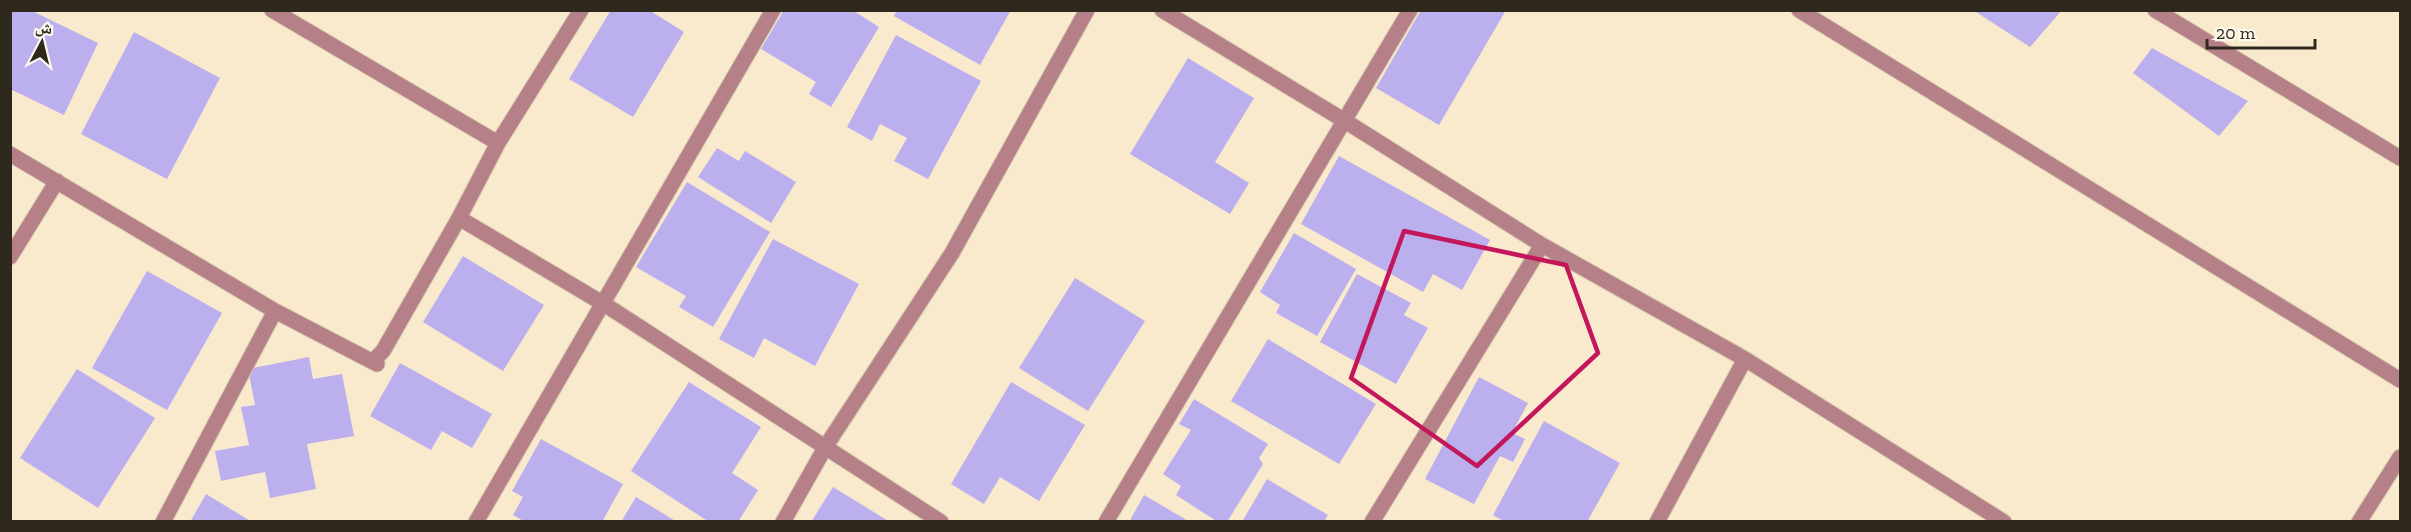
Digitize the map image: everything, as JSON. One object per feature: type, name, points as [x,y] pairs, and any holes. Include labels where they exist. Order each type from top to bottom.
[{"type":"street","points":[[272,10],[498,142]]},
{"type":"street","points":[[10,154],[275,311],[377,364],[376,358],[383,351],[459,218],[498,142],[581,10]]},
{"type":"street","points":[[476,522],[773,10]]},
{"type":"street","points":[[783,522],[826,446],[952,253],[1087,10]]},
{"type":"street","points":[[1162,10],[1345,121],[1542,245],[1745,359],[2004,522]]},
{"type":"street","points":[[1106,522],[1410,10]]},
{"type":"street","points":[[1799,10],[2400,381]]},
{"type":"street","points":[[2155,10],[2400,158]]},
{"type":"street","points":[[10,256],[57,181]]},
{"type":"street","points":[[459,218],[604,304],[941,522]]},
{"type":"street","points":[[1372,522],[1542,245]]},
{"type":"street","points":[[164,522],[275,311]]},
{"type":"street","points":[[1656,522],[1745,359]]},
{"type":"street","points":[[2359,522],[2400,457]]},
{"type":"highlighted area","points":[[1404,231],[1566,265],[1598,353],[1477,466],[1351,378]]},
{"type":"building","points":[[12,10],[30,10],[98,43],[64,115],[10,89]]},
{"type":"building","points":[[611,10],[649,10],[684,32],[633,117],[569,79]]},
{"type":"building","points":[[784,10],[852,10],[879,27],[831,107],[809,94],[816,82],[761,49]]},
{"type":"building","points":[[897,10],[1011,10],[980,65],[894,16]]},
{"type":"building","points":[[1421,10],[1506,10],[1439,125],[1376,88]]},
{"type":"building","points":[[1973,10],[2062,10],[2030,47]]},
{"type":"building","points":[[134,32],[220,78],[167,179],[81,134]]},
{"type":"building","points":[[896,35],[981,81],[928,179],[894,161],[907,138],[880,124],[872,141],[847,127]]},
{"type":"building","points":[[2152,48],[2248,101],[2219,136],[2133,73]]},
{"type":"building","points":[[1188,58],[1254,98],[1215,162],[1249,183],[1230,214],[1130,154]]},
{"type":"building","points":[[717,148],[739,161],[745,151],[796,182],[771,223],[698,177]]},
{"type":"building","points":[[1339,156],[1490,240],[1462,290],[1433,274],[1423,292],[1301,224]]},
{"type":"building","points":[[687,182],[770,232],[713,327],[679,307],[686,296],[636,267]]},
{"type":"building","points":[[1294,233],[1356,269],[1317,336],[1276,313],[1280,305],[1260,292]]},
{"type":"building","points":[[773,239],[859,284],[815,366],[764,338],[754,358],[719,339]]},
{"type":"building","points":[[463,256],[544,305],[503,371],[423,322]]},
{"type":"building","points":[[147,271],[222,313],[167,410],[92,368]]},
{"type":"building","points":[[1357,274],[1411,303],[1404,315],[1428,328],[1396,384],[1320,342]]},
{"type":"building","points":[[1075,278],[1145,321],[1088,411],[1019,368]]},
{"type":"building","points":[[1268,339],[1376,404],[1339,464],[1231,401]]},
{"type":"building","points":[[309,357],[313,379],[342,374],[354,436],[307,444],[316,489],[270,498],[265,472],[221,481],[215,451],[249,445],[241,407],[255,405],[248,369]]},
{"type":"building","points":[[400,363],[492,414],[472,448],[442,431],[431,450],[370,416]]},
{"type":"building","points":[[77,369],[155,418],[98,508],[20,458]]},
{"type":"building","points":[[1479,377],[1528,403],[1512,433],[1525,439],[1513,462],[1500,456],[1474,504],[1425,479]]},
{"type":"building","points":[[689,382],[761,427],[732,473],[758,490],[738,522],[709,522],[631,471]]},
{"type":"building","points":[[1011,382],[1085,425],[1039,501],[1000,477],[984,504],[951,484]]},
{"type":"building","points":[[1194,399],[1268,444],[1259,458],[1263,464],[1227,522],[1218,522],[1176,495],[1181,486],[1163,474],[1191,430],[1179,424]]},
{"type":"building","points":[[1544,421],[1620,463],[1587,522],[1505,522],[1493,515]]},
{"type":"building","points":[[541,439],[623,484],[602,522],[525,522],[513,515],[523,497],[512,491]]},
{"type":"building","points":[[1267,479],[1328,515],[1324,522],[1242,522]]},
{"type":"building","points":[[833,487],[890,522],[811,522]]},
{"type":"building","points":[[206,494],[252,522],[190,522]]},
{"type":"building","points":[[1144,495],[1190,522],[1129,522]]},
{"type":"building","points":[[636,497],[677,522],[621,522]]}]
